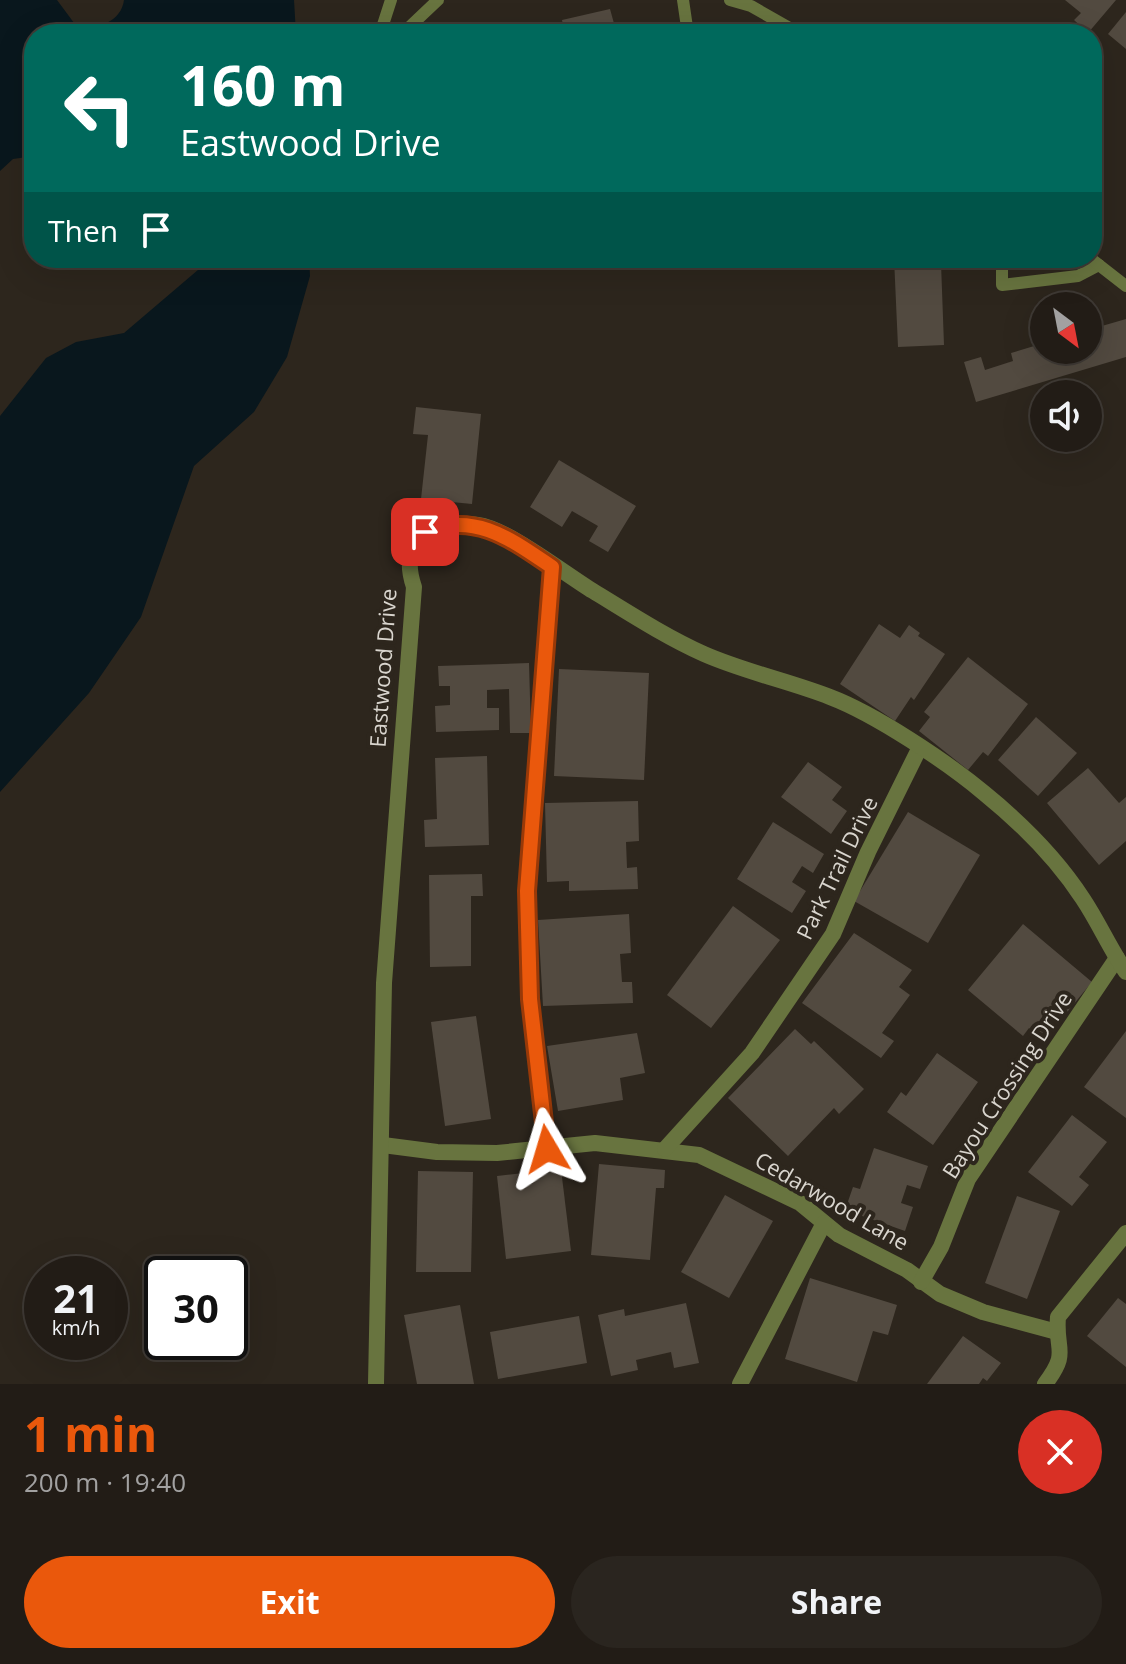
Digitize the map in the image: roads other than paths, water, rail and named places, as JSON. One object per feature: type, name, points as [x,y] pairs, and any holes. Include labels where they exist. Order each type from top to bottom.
[{"type":"street","name":"Eastwood Drive","points":[[376,1384],[384,983],[414,587],[411,549],[425,532],[436,528],[481,525],[505,535],[552,567],[703,653],[852,706],[984,792],[1047,851],[1084,899],[1121,965]]},
{"type":"street","points":[[547,1149],[530,999],[527,891],[552,567]]},
{"type":"street","name":"Park Trail Drive","points":[[665,1149],[752,1053],[833,934],[868,852],[919,749]]},
{"type":"street","name":"Bayou Crossing Drive","points":[[921,1282],[941,1247],[968,1179],[1121,965]]},
{"type":"street","name":"Cedarwood Lane","points":[[383,1145],[437,1152],[547,1149],[595,1143],[699,1155],[726,1165],[800,1203],[824,1223],[907,1270],[921,1282],[983,1312],[1057,1332]]},
{"type":"street","points":[[740,1384],[824,1223]]},
{"type":"street","points":[[1045,1384],[1059,1365],[1062,1349],[1057,1332],[1058,1317],[1126,1233]]},
{"type":"lane","points":[[383,24],[391,0]]},
{"type":"lane","points":[[413,24],[438,0]]},
{"type":"lane","points":[[683,0],[687,24]]},
{"type":"lane","points":[[730,0],[751,6],[782,24]]},
{"type":"lane","points":[[1002,268],[1002,285],[1078,276],[1087,268]]},
{"type":"lane","points":[[1102,268],[1126,286]]}]
